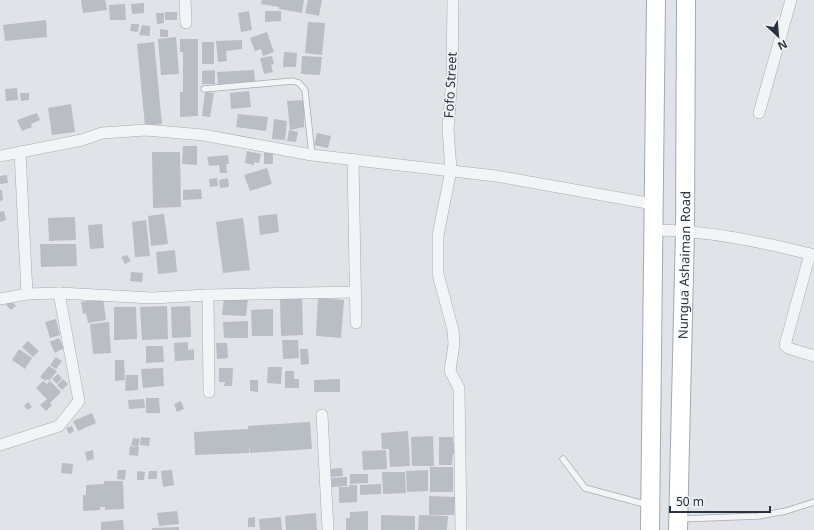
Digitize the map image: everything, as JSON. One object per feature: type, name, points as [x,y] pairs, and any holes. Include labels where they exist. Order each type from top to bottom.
[{"type":"main road","points":[[650,530],[656,0]]},
{"type":"main road","name":"Nungua Ashaiman Road","points":[[678,524],[685,230],[686,0]]},
{"type":"street","points":[[185,0],[186,23]]},
{"type":"street","name":"Fofo Street","points":[[454,0],[452,76],[448,129],[451,170],[438,235],[438,274],[453,330],[454,344],[450,371],[459,388],[461,530]]},
{"type":"street","points":[[759,113],[792,0]]},
{"type":"street","points":[[0,156],[82,140],[102,134],[146,130],[203,136],[312,155],[496,176],[653,204]]},
{"type":"street","points":[[20,152],[27,294]]},
{"type":"street","points":[[353,159],[356,323]]},
{"type":"street","points":[[653,230],[685,230],[812,254],[785,345],[788,348],[814,356]]},
{"type":"street","points":[[0,300],[27,294],[59,293],[152,298],[208,295],[355,292]]},
{"type":"street","points":[[0,445],[58,426],[79,401],[59,293]]},
{"type":"street","points":[[208,295],[209,392]]},
{"type":"street","points":[[322,414],[328,530]]},
{"type":"lane","points":[[204,89],[293,81],[299,83],[305,90],[312,155]]},
{"type":"lane","points":[[563,459],[586,488],[650,506]]},
{"type":"lane","points":[[678,524],[760,516],[814,502]]},
{"type":"building","points":[[81,0],[105,0],[107,10],[83,13]]},
{"type":"building","points":[[262,0],[304,0],[302,13],[261,4]]},
{"type":"building","points":[[308,0],[322,0],[319,16],[305,13]]},
{"type":"building","points":[[144,3],[144,13],[132,14],[131,4]]},
{"type":"building","points":[[125,4],[126,20],[110,20],[109,5]]},
{"type":"building","points":[[249,11],[252,30],[241,32],[238,13]]},
{"type":"building","points":[[265,11],[281,11],[281,21],[265,22]]},
{"type":"building","points":[[165,12],[177,12],[177,20],[165,20]]},
{"type":"building","points":[[156,13],[164,13],[164,23],[157,24]]},
{"type":"building","points":[[46,20],[47,37],[5,41],[3,25]]},
{"type":"building","points":[[308,22],[325,23],[322,55],[305,53]]},
{"type":"building","points":[[131,24],[139,24],[138,32],[130,31]]},
{"type":"building","points":[[142,25],[150,26],[150,36],[139,35]]},
{"type":"building","points":[[160,29],[168,30],[168,37],[160,37]]},
{"type":"building","points":[[267,32],[274,52],[263,56],[261,49],[255,51],[250,38]]},
{"type":"building","points":[[176,37],[179,74],[161,75],[158,39]]},
{"type":"building","points":[[180,39],[198,39],[198,116],[180,117],[180,92],[183,92],[183,52],[180,52]]},
{"type":"building","points":[[242,40],[242,49],[226,51],[227,61],[218,62],[216,41]]},
{"type":"building","points":[[154,42],[162,124],[145,126],[137,44]]},
{"type":"building","points":[[202,42],[214,42],[214,64],[202,64]]},
{"type":"building","points":[[284,52],[297,53],[296,67],[283,67]]},
{"type":"building","points":[[272,56],[274,64],[271,65],[273,72],[264,74],[260,58]]},
{"type":"building","points":[[302,56],[322,57],[320,75],[301,74]]},
{"type":"building","points":[[215,70],[215,84],[202,84],[202,71]]},
{"type":"building","points":[[254,70],[255,82],[218,84],[217,72]]},
{"type":"building","points":[[17,88],[18,100],[6,101],[5,89]]},
{"type":"building","points":[[249,91],[251,107],[231,109],[230,93]]},
{"type":"building","points":[[205,92],[214,93],[210,117],[202,116]]},
{"type":"building","points":[[20,93],[29,93],[29,100],[21,101]]},
{"type":"building","points":[[304,100],[304,127],[290,130],[287,101]]},
{"type":"building","points":[[71,104],[75,132],[52,135],[48,108]]},
{"type":"building","points":[[37,113],[40,120],[31,124],[32,127],[22,131],[17,120]]},
{"type":"building","points":[[238,114],[268,117],[266,131],[236,127]]},
{"type":"building","points":[[274,119],[287,121],[285,140],[272,139]]},
{"type":"building","points":[[289,130],[298,132],[296,142],[287,141]]},
{"type":"building","points":[[317,133],[331,136],[328,148],[314,145]]},
{"type":"building","points":[[183,146],[197,146],[197,165],[182,164]]},
{"type":"building","points":[[247,151],[261,154],[259,163],[254,162],[254,165],[245,163]]},
{"type":"building","points":[[152,152],[180,152],[181,207],[153,208]]},
{"type":"building","points":[[273,152],[273,164],[264,164],[264,153]]},
{"type":"building","points":[[228,155],[229,164],[226,164],[227,173],[220,173],[219,165],[209,166],[207,157]]},
{"type":"building","points":[[267,168],[272,184],[250,191],[244,175]]},
{"type":"building","points":[[7,175],[8,183],[0,184],[0,176]]},
{"type":"building","points":[[217,178],[218,186],[210,187],[209,179]]},
{"type":"building","points":[[228,178],[229,187],[220,188],[219,180]]},
{"type":"building","points":[[201,189],[202,199],[183,200],[183,190]]},
{"type":"building","points":[[0,190],[2,190],[3,200],[0,201]]},
{"type":"building","points":[[4,211],[6,220],[0,222],[0,212]]},
{"type":"building","points":[[164,214],[168,244],[151,246],[148,216]]},
{"type":"building","points":[[277,214],[279,232],[260,235],[258,216]]},
{"type":"building","points":[[75,217],[76,240],[49,241],[48,218]]},
{"type":"building","points":[[243,218],[250,270],[223,273],[216,222]]},
{"type":"building","points":[[146,220],[150,256],[135,257],[132,222]]},
{"type":"building","points":[[102,224],[104,248],[90,249],[88,225]]},
{"type":"building","points":[[40,244],[76,244],[77,266],[41,267]]},
{"type":"building","points":[[175,250],[177,272],[158,274],[156,252]]},
{"type":"building","points":[[127,255],[131,261],[125,264],[121,257]]},
{"type":"building","points":[[131,272],[143,273],[142,282],[130,281]]},
{"type":"building","points":[[224,296],[248,298],[246,316],[222,315]]},
{"type":"building","points":[[302,296],[303,335],[281,336],[280,297]]},
{"type":"building","points":[[103,298],[106,320],[88,323],[86,313],[83,314],[81,302]]},
{"type":"building","points":[[318,298],[344,300],[341,338],[316,336]]},
{"type":"building","points":[[11,300],[16,306],[11,310],[6,305]]},
{"type":"building","points":[[167,306],[168,339],[142,340],[140,307]]},
{"type":"building","points":[[190,306],[191,337],[172,338],[171,307]]},
{"type":"building","points":[[114,307],[136,307],[137,339],[114,340]]},
{"type":"building","points":[[273,309],[273,336],[252,336],[251,310]]},
{"type":"building","points":[[56,319],[60,335],[50,338],[45,322]]},
{"type":"building","points":[[248,321],[248,338],[224,338],[223,322]]},
{"type":"building","points":[[109,322],[111,353],[93,354],[90,324]]},
{"type":"building","points":[[59,338],[64,348],[55,353],[50,342]]},
{"type":"building","points":[[282,340],[298,340],[299,358],[283,359]]},
{"type":"building","points":[[28,341],[39,351],[33,357],[22,347]]},
{"type":"building","points":[[188,342],[188,350],[194,349],[194,360],[175,361],[174,343]]},
{"type":"building","points":[[216,343],[227,343],[228,358],[217,359]]},
{"type":"building","points":[[146,346],[163,346],[164,362],[146,363]]},
{"type":"building","points":[[19,349],[32,358],[25,369],[12,360]]},
{"type":"building","points":[[300,349],[308,349],[309,364],[301,365]]},
{"type":"building","points":[[56,357],[62,361],[56,369],[50,365]]},
{"type":"building","points":[[115,360],[124,360],[125,380],[115,381]]},
{"type":"building","points":[[49,366],[57,371],[49,381],[47,379],[46,381],[40,377]]},
{"type":"building","points":[[268,367],[282,367],[281,384],[267,383]]},
{"type":"building","points":[[163,368],[164,386],[143,388],[141,369]]},
{"type":"building","points":[[219,368],[233,368],[232,386],[224,386],[225,382],[219,382]]},
{"type":"building","points":[[285,371],[294,371],[294,379],[299,379],[299,388],[285,388]]},
{"type":"building","points":[[58,374],[62,378],[57,384],[52,379]]},
{"type":"building","points":[[126,375],[138,375],[138,390],[125,391]]},
{"type":"building","points":[[63,379],[68,384],[62,390],[57,385]]},
{"type":"building","points":[[340,379],[340,392],[314,392],[314,380]]},
{"type":"building","points":[[250,380],[258,380],[258,392],[250,391]]},
{"type":"building","points":[[43,381],[47,384],[50,381],[61,392],[50,403],[52,405],[46,411],[40,405],[47,399],[36,388]]},
{"type":"building","points":[[146,398],[159,398],[160,413],[146,413]]},
{"type":"building","points":[[144,399],[145,408],[129,409],[128,400]]},
{"type":"building","points":[[181,401],[184,409],[177,412],[174,404]]},
{"type":"building","points":[[28,402],[32,407],[28,410],[24,406]]},
{"type":"building","points":[[92,413],[96,423],[78,431],[73,421]]},
{"type":"building","points":[[310,422],[312,449],[250,453],[249,445],[249,453],[195,455],[194,432],[248,429],[248,426]]},
{"type":"building","points":[[72,426],[74,431],[69,434],[66,428]]},
{"type":"building","points":[[408,431],[410,466],[390,467],[389,449],[382,449],[381,433]]},
{"type":"building","points":[[433,436],[434,466],[412,466],[411,437]]},
{"type":"building","points":[[141,437],[150,438],[149,446],[140,445]]},
{"type":"building","points":[[439,437],[453,437],[453,442],[458,442],[458,454],[453,454],[452,465],[439,465]]},
{"type":"building","points":[[133,438],[140,439],[138,447],[131,445]]},
{"type":"building","points":[[130,446],[139,447],[138,456],[129,455]]},
{"type":"building","points":[[93,450],[94,459],[87,461],[85,452]]},
{"type":"building","points":[[386,450],[387,469],[363,470],[362,451]]},
{"type":"building","points":[[62,463],[73,464],[72,474],[61,473]]},
{"type":"building","points":[[430,467],[453,467],[453,492],[430,492]]},
{"type":"building","points":[[342,468],[343,476],[330,477],[330,469]]},
{"type":"building","points":[[118,470],[126,470],[125,480],[117,479]]},
{"type":"building","points":[[172,470],[174,485],[163,487],[161,471]]},
{"type":"building","points":[[428,470],[428,491],[407,492],[406,471]]},
{"type":"building","points":[[137,471],[145,472],[144,480],[137,480]]},
{"type":"building","points":[[149,471],[157,471],[157,479],[148,479]]},
{"type":"building","points":[[382,472],[405,472],[406,493],[383,494]]},
{"type":"building","points":[[350,474],[368,474],[368,483],[350,484]]},
{"type":"building","points":[[347,477],[347,486],[332,487],[331,478]]},
{"type":"building","points":[[104,481],[123,481],[124,509],[105,510],[105,507],[100,507],[100,510],[83,511],[83,495],[86,495],[86,485],[104,484]]},
{"type":"building","points":[[381,484],[381,494],[360,495],[360,485]]},
{"type":"building","points":[[349,485],[357,485],[357,502],[339,503],[339,487],[349,487]]},
{"type":"building","points":[[429,496],[455,497],[454,515],[429,515]]},
{"type":"building","points":[[177,511],[179,524],[159,526],[157,513]]},
{"type":"building","points":[[368,511],[368,530],[346,530],[346,518],[350,518],[350,512]]},
{"type":"building","points":[[316,513],[317,530],[286,530],[285,516]]},
{"type":"building","points":[[381,515],[415,516],[415,530],[381,530]]},
{"type":"building","points":[[419,515],[448,516],[447,530],[418,530]]},
{"type":"building","points":[[255,517],[255,527],[248,527],[248,518]]},
{"type":"building","points":[[281,517],[282,530],[260,530],[259,519]]},
{"type":"building","points":[[123,520],[124,530],[101,530],[101,522]]},
{"type":"building","points":[[179,527],[179,530],[152,530],[152,528]]}]
